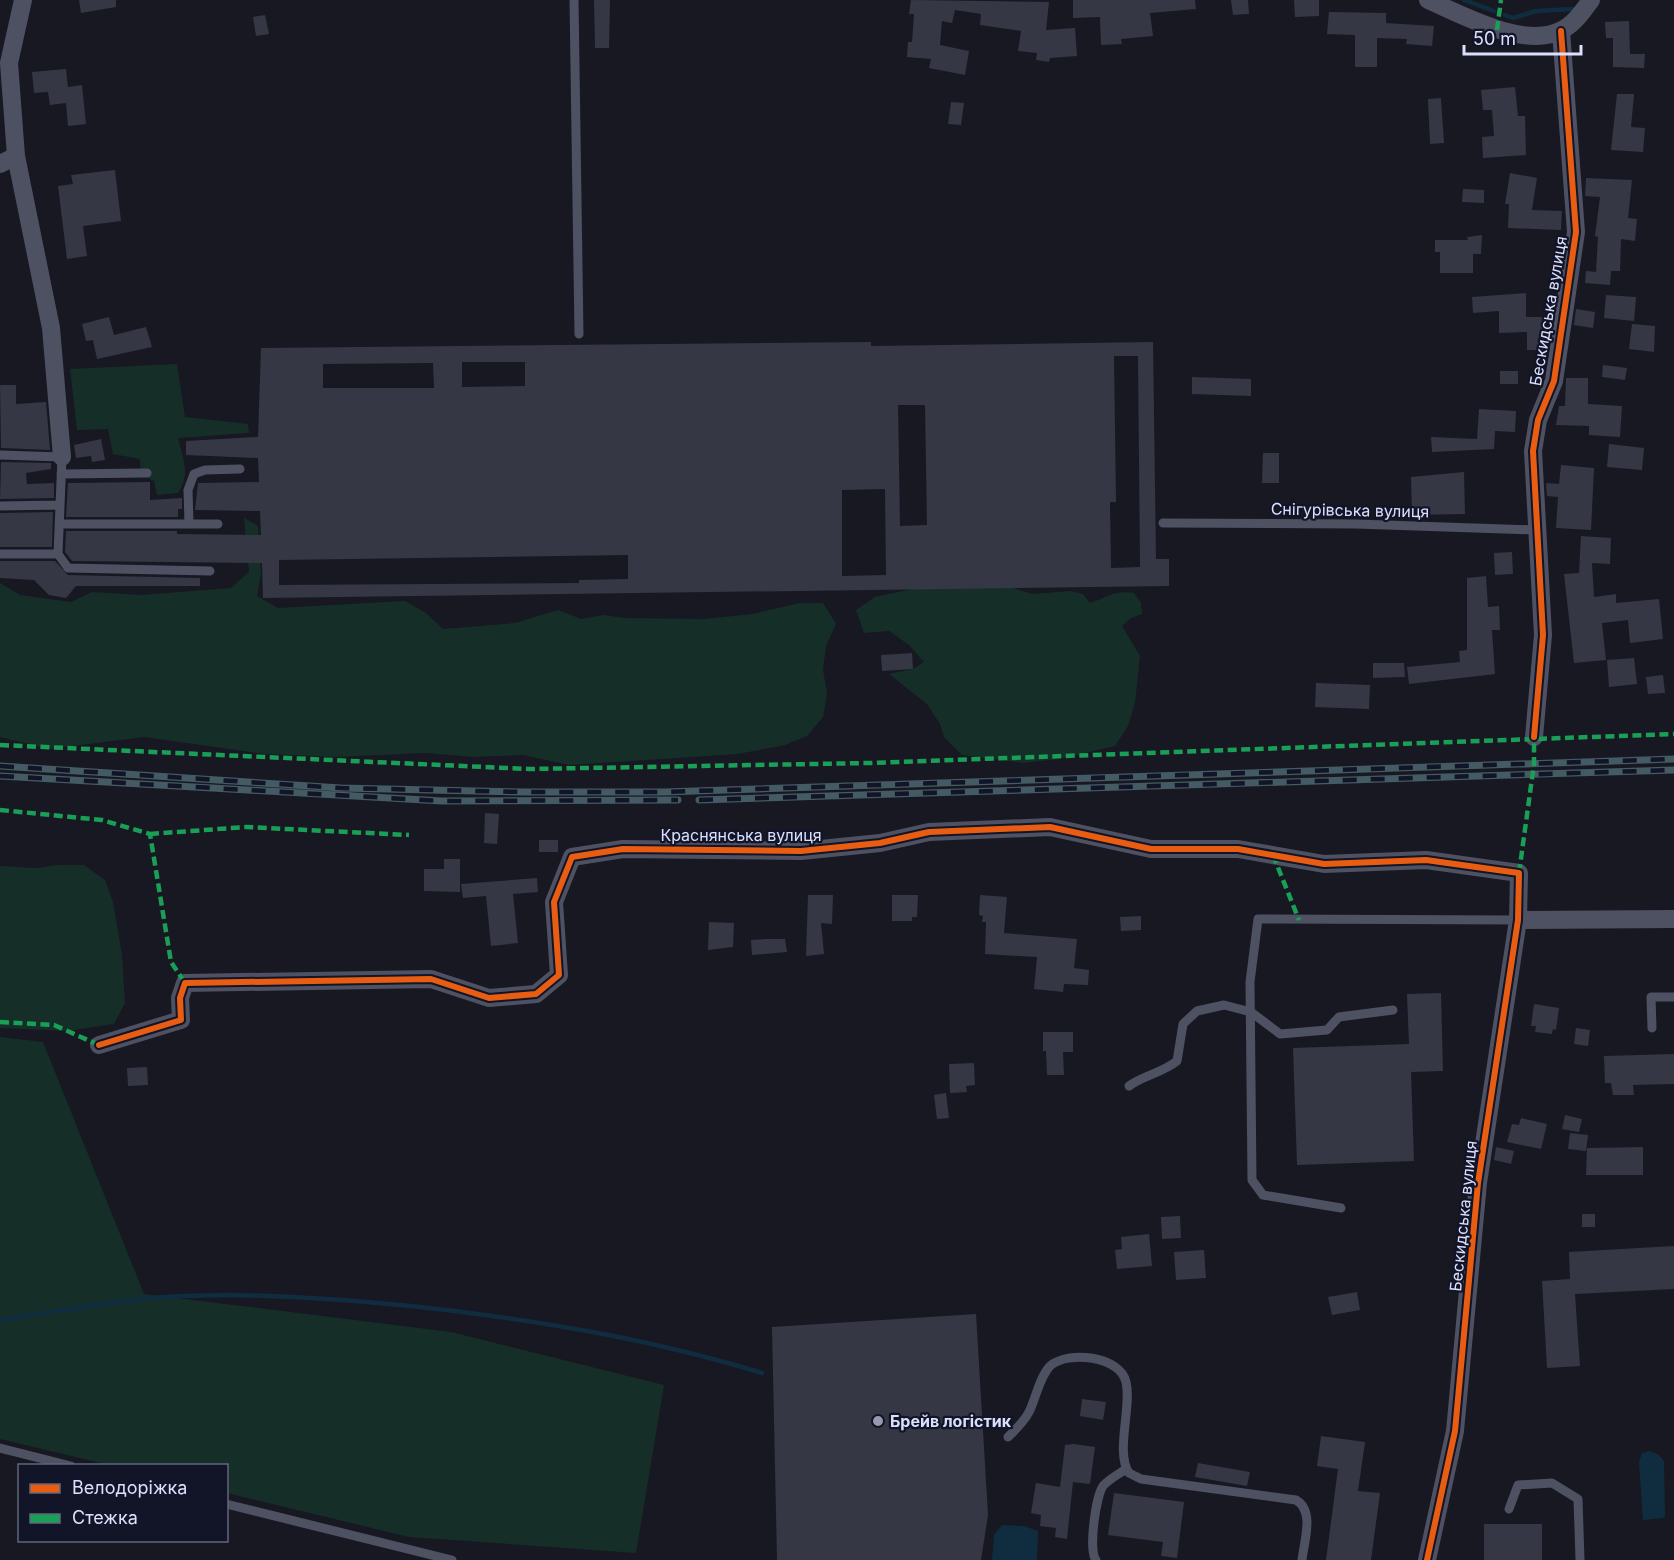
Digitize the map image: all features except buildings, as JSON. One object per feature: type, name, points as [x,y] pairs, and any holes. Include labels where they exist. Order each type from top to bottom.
[{"type":"street","points":[[23,0],[9,63],[8,160],[51,328],[61,465]]},
{"type":"street","points":[[1428,0],[1507,32],[1527,37],[1561,31],[1578,17],[1591,0]]},
{"type":"street","name":"Бескидська вулиця","points":[[1534,737],[1543,635],[1533,451],[1538,420],[1554,381],[1576,232],[1561,31]]},
{"type":"street","name":"Краснянська вулиця","points":[[99,1045],[181,1020],[180,998],[185,983],[431,979],[489,998],[536,994],[559,975],[554,902],[572,857],[623,849],[801,851],[880,843],[929,832],[1050,827],[1151,849],[1238,849],[1324,864],[1426,860],[1519,873]]},
{"type":"street","name":"Бескидська вулиця","points":[[1427,1560],[1455,1431],[1478,1183],[1518,920],[1519,873]]},
{"type":"street","points":[[1518,920],[1674,919]]},
{"type":"lane","points":[[574,0],[579,334]]},
{"type":"lane","points":[[0,455],[61,465],[147,473]]},
{"type":"lane","points":[[61,465],[58,554],[68,568],[210,571]]},
{"type":"lane","points":[[189,524],[188,490],[194,474],[205,470],[240,469]]},
{"type":"lane","points":[[0,506],[60,505]]},
{"type":"lane","name":"Снігурівська вулиця","points":[[1163,523],[1356,524],[1536,530]]},
{"type":"lane","points":[[59,524],[218,524]]},
{"type":"lane","points":[[0,554],[58,554]]},
{"type":"lane","points":[[1341,1208],[1263,1196],[1252,1180],[1250,982],[1258,920],[1518,920]]},
{"type":"lane","points":[[1652,1028],[1651,997],[1674,997]]},
{"type":"lane","points":[[1129,1086],[1139,1079],[1166,1070],[1178,1061],[1183,1024],[1197,1011],[1224,1005],[1251,1012],[1280,1034],[1327,1030],[1339,1017],[1393,1010]]},
{"type":"lane","points":[[1008,1437],[1026,1417],[1047,1371],[1055,1363],[1072,1358],[1108,1362],[1120,1370],[1126,1382],[1126,1469],[1132,1476],[1296,1500],[1303,1505],[1307,1514],[1302,1560]]},
{"type":"lane","points":[[0,1448],[63,1464]]},
{"type":"lane","points":[[1096,1560],[1092,1549],[1100,1492],[1110,1480],[1126,1469]]},
{"type":"lane","points":[[1509,1509],[1518,1485],[1552,1483],[1578,1499],[1580,1560]]},
{"type":"lane","points":[[228,1504],[452,1560]]},
{"type":"green space","points":[[177,364],[185,417],[248,424],[249,433],[178,438],[185,466],[182,486],[178,493],[157,495],[154,481],[141,475],[140,459],[113,454],[108,429],[77,430],[70,369]]},
{"type":"green space","points":[[244,518],[258,526],[261,573],[257,596],[278,608],[405,601],[426,613],[443,629],[515,623],[558,610],[581,619],[604,615],[624,618],[704,619],[753,614],[799,603],[823,603],[836,624],[826,646],[823,670],[827,693],[823,717],[807,736],[785,745],[738,754],[569,765],[524,755],[474,757],[426,753],[333,757],[265,754],[144,737],[49,749],[0,737],[0,583],[20,595],[71,602],[92,592],[141,595],[231,588],[249,572]]},
{"type":"green space","points":[[921,587],[1010,587],[1032,594],[1071,591],[1083,594],[1090,603],[1116,593],[1134,593],[1141,603],[1142,614],[1131,618],[1122,626],[1140,656],[1135,703],[1128,726],[1115,746],[1059,759],[1023,763],[962,755],[944,737],[940,724],[927,704],[889,674],[913,669],[924,662],[909,645],[889,631],[864,633],[856,610],[875,597]]},
{"type":"green space","points":[[84,865],[105,880],[113,902],[122,955],[125,1003],[114,1024],[67,1031],[0,1028],[0,866],[35,868]]},
{"type":"green space","points":[[0,1037],[43,1042],[144,1294],[451,1332],[664,1385],[636,1553],[409,1537],[228,1493],[228,1464],[105,1464],[0,1439]]},
{"type":"water","points":[[1650,1451],[1659,1455],[1664,1461],[1665,1516],[1643,1520],[1639,1462],[1642,1453]]},
{"type":"water","points":[[1002,1525],[1024,1526],[1038,1531],[1037,1560],[992,1560],[994,1535]]},
{"type":"waterway","points":[[1464,0],[1494,11]]},
{"type":"waterway","points":[[1505,15],[1513,18],[1536,11],[1573,9]]},
{"type":"waterway","points":[[0,1320],[161,1297],[241,1295],[326,1299],[411,1306],[588,1331],[676,1350],[762,1373]]},
{"type":"railway","points":[[0,766],[341,788],[664,792],[1674,759]]},
{"type":"railway","points":[[699,800],[1674,770]]},
{"type":"railway","points":[[0,776],[442,801],[678,800]]},
{"type":"marked path","points":[[1497,30],[1501,0]]},
{"type":"marked path","points":[[0,745],[529,769],[870,763],[1674,734]]},
{"type":"marked path","points":[[1519,873],[1534,764],[1534,737]]},
{"type":"marked path","points":[[0,810],[102,820],[150,834],[171,962],[185,983]]},
{"type":"marked path","points":[[150,834],[246,827],[409,835]]},
{"type":"marked path","points":[[1273,855],[1299,920]]},
{"type":"marked path","points":[[0,1022],[54,1025],[99,1045]]},
{"type":"cycle path","points":[[1534,737],[1543,635],[1533,451],[1538,420],[1554,381],[1576,232],[1561,31]]},
{"type":"cycle path","points":[[99,1045],[181,1020],[180,998],[185,983],[431,979],[489,998],[536,994],[559,975],[554,902],[572,857],[623,849],[801,851],[880,843],[929,832],[1050,827],[1151,849],[1238,849],[1324,864],[1426,860],[1519,873],[1518,920],[1478,1183],[1455,1431],[1427,1560]]},
{"type":"place","name":"Брейв логістик","points":[[878,1421]]}]
